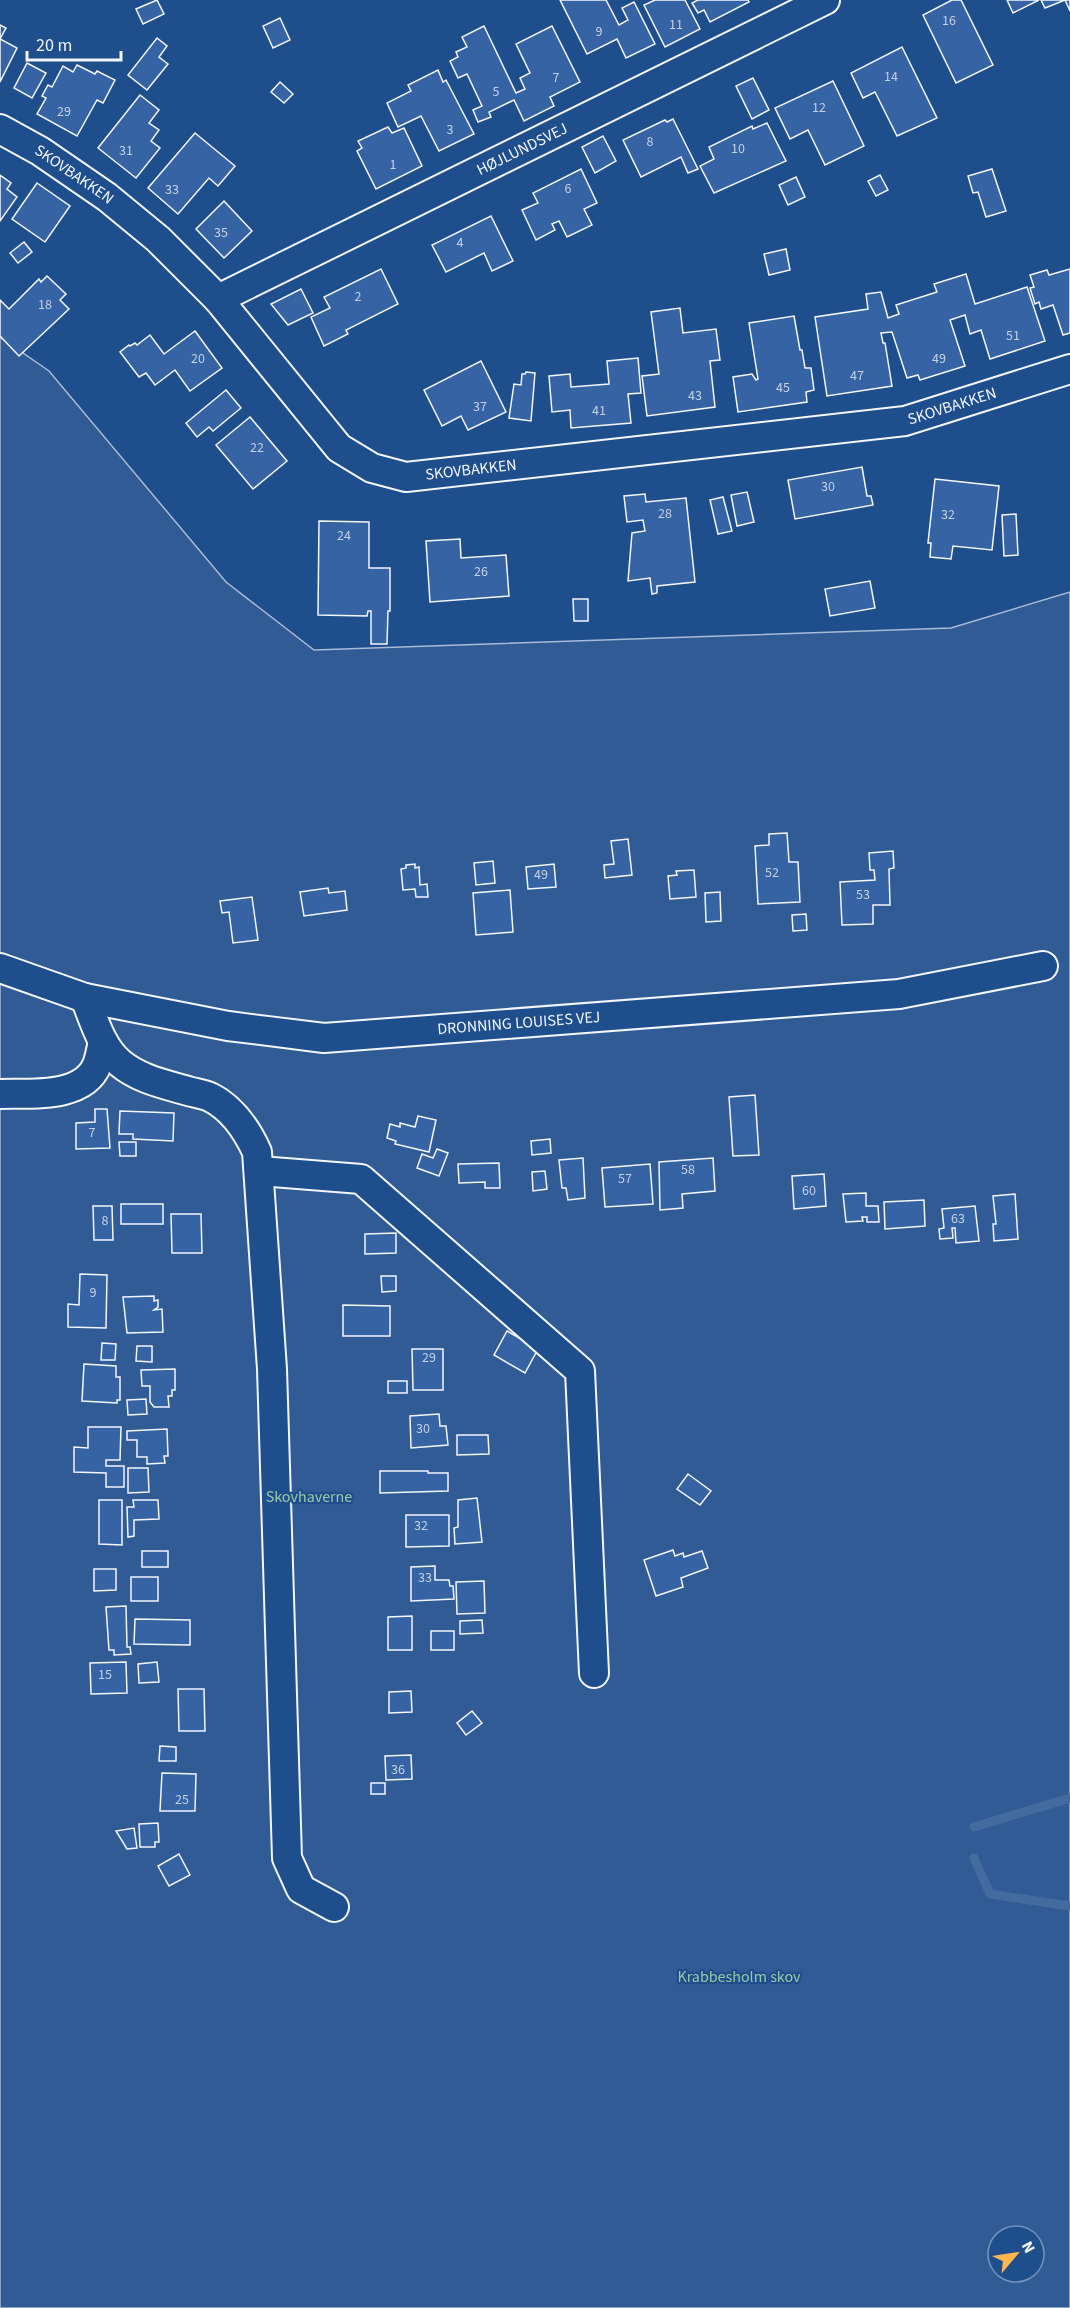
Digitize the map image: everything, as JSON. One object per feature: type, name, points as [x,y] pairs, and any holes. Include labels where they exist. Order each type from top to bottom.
[{"type":"street","name":"HØJLUNDSVEJ","points":[[218,299],[825,0]]},
{"type":"street","name":"SKOVBAKKEN","points":[[0,129],[40,151],[106,197],[158,239],[218,299],[339,448],[372,468],[406,477],[905,421],[1070,369]]},
{"type":"street","name":"DRONNING LOUISES VEJ","points":[[0,968],[85,999],[228,1026],[324,1038],[899,994],[1043,966]]},
{"type":"street","points":[[85,999],[103,1042],[119,1062],[154,1082],[210,1097],[230,1112],[249,1133],[257,1152],[272,1369],[287,1858],[301,1889],[334,1907]]},
{"type":"street","points":[[0,1094],[57,1093],[74,1088],[97,1067],[103,1042]]},
{"type":"street","points":[[260,1171],[361,1179],[580,1371],[594,1673]]},
{"type":"shaded area","points":[[0,337],[49,371],[226,582],[314,650],[951,628],[1070,592],[1070,2308],[0,2308]]},
{"type":"building","points":[[157,0],[164,14],[143,24],[136,9]]},
{"type":"building","points":[[560,0],[606,0],[619,25],[628,20],[622,8],[634,2],[655,44],[626,58],[617,39],[587,54]]},
{"type":"building","points":[[655,0],[685,0],[700,29],[665,47],[644,5]]},
{"type":"building","points":[[698,0],[748,0],[749,2],[710,22],[704,10],[698,13],[692,3]]},
{"type":"building","points":[[952,0],[961,0],[993,65],[956,83],[923,15]]},
{"type":"building","points":[[1007,0],[1039,0],[1013,13]]},
{"type":"building","points":[[1041,0],[1065,0],[1045,8]]},
{"type":"building","points":[[1065,0],[1070,0],[1070,11]]},
{"type":"building","points":[[280,18],[290,40],[273,48],[263,26]]},
{"type":"building","points":[[0,25],[6,28],[0,39]]},
{"type":"building","points":[[484,26],[516,93],[525,89],[520,78],[530,73],[516,44],[552,26],[580,82],[550,97],[554,106],[524,121],[514,100],[489,112],[491,117],[478,122],[473,110],[482,106],[467,74],[458,78],[450,61],[458,57],[456,52],[467,47],[462,37]]},
{"type":"building","points":[[157,38],[167,46],[159,57],[168,64],[147,90],[128,75]]},
{"type":"building","points":[[0,39],[17,48],[0,82]]},
{"type":"building","points":[[902,47],[937,118],[897,136],[875,92],[863,98],[851,73]]},
{"type":"building","points":[[27,63],[46,73],[32,98],[14,88]]},
{"type":"building","points":[[77,65],[115,80],[103,103],[97,100],[77,136],[37,114],[46,98],[42,96],[48,85],[52,87],[63,66],[73,72]]},
{"type":"building","points":[[438,70],[443,82],[446,80],[474,134],[439,151],[421,116],[398,127],[387,103],[411,91],[408,85]]},
{"type":"building","points":[[753,78],[769,110],[752,119],[736,86]]},
{"type":"building","points":[[833,81],[864,146],[825,165],[808,130],[790,139],[775,108]]},
{"type":"building","points":[[280,82],[293,94],[284,103],[271,92]]},
{"type":"building","points":[[140,95],[159,110],[149,123],[159,130],[151,141],[160,148],[136,178],[98,148]]},
{"type":"building","points":[[673,119],[698,169],[688,173],[681,157],[641,177],[623,140],[665,120],[667,122]]},
{"type":"building","points":[[767,123],[786,161],[714,193],[700,166],[714,159],[709,147],[752,126],[753,129]]},
{"type":"building","points":[[388,127],[392,133],[404,128],[422,166],[376,189],[357,151],[362,148],[358,141]]},
{"type":"building","points":[[195,133],[235,166],[218,186],[209,178],[178,214],[148,188]]},
{"type":"building","points":[[603,136],[616,161],[595,173],[582,147]]},
{"type":"building","points":[[581,169],[597,203],[584,209],[592,225],[567,237],[559,221],[552,224],[555,230],[536,240],[522,210],[538,203],[533,193]]},
{"type":"building","points":[[992,169],[1006,211],[986,217],[978,192],[973,193],[968,176]]},
{"type":"building","points":[[0,175],[11,183],[7,189],[17,197],[0,221]]},
{"type":"building","points":[[880,175],[888,190],[876,196],[868,181]]},
{"type":"building","points":[[796,177],[805,197],[788,205],[779,185]]},
{"type":"building","points":[[37,183],[70,206],[45,242],[12,219]]},
{"type":"building","points":[[224,201],[252,231],[224,258],[196,229]]},
{"type":"building","points":[[491,216],[513,261],[492,271],[484,253],[446,272],[432,245]]},
{"type":"building","points":[[24,242],[32,252],[18,263],[10,253]]},
{"type":"building","points":[[786,249],[790,270],[769,275],[764,254]]},
{"type":"building","points":[[381,269],[398,304],[346,330],[348,334],[324,346],[311,317],[330,308],[324,297]]},
{"type":"building","points":[[1070,269],[1070,333],[1063,335],[1053,305],[1041,309],[1039,302],[1035,304],[1030,288],[1034,287],[1030,275],[1047,270],[1049,275]]},
{"type":"building","points":[[966,274],[975,304],[1027,287],[1045,341],[990,359],[981,330],[970,334],[965,315],[950,320],[965,366],[920,380],[918,375],[907,378],[892,332],[881,333],[883,343],[885,343],[892,386],[827,396],[815,317],[868,309],[866,294],[881,292],[888,318],[899,314],[896,305],[937,292],[934,284]]},
{"type":"building","points":[[47,276],[66,294],[60,300],[69,309],[19,356],[0,336],[0,300],[9,309],[39,279],[41,282]]},
{"type":"building","points":[[301,289],[313,313],[288,325],[271,304]]},
{"type":"building","points":[[680,308],[683,333],[716,329],[720,360],[710,361],[715,407],[647,416],[642,376],[659,374],[651,312]]},
{"type":"building","points":[[794,316],[805,368],[811,368],[814,390],[806,392],[807,402],[738,412],[733,377],[752,374],[756,380],[758,379],[749,323]]},
{"type":"building","points":[[195,331],[222,368],[190,391],[175,370],[155,385],[146,373],[139,377],[120,352],[129,345],[135,343],[137,345],[150,335],[164,354]]},
{"type":"building","points":[[638,358],[641,393],[628,394],[631,423],[571,428],[570,410],[552,412],[549,376],[570,374],[571,387],[609,384],[607,361]]},
{"type":"building","points":[[481,361],[506,412],[468,430],[461,416],[442,426],[424,390]]},
{"type":"building","points":[[535,373],[531,421],[509,418],[514,384],[521,385],[522,374]]},
{"type":"building","points":[[226,390],[241,408],[213,431],[209,427],[197,437],[186,423]]},
{"type":"building","points":[[250,417],[287,461],[253,489],[216,445]]},
{"type":"building","points":[[862,467],[867,496],[871,496],[873,505],[795,519],[788,480]]},
{"type":"building","points":[[935,479],[999,486],[992,550],[953,546],[951,559],[930,557],[931,543],[928,543]]},
{"type":"building","points":[[747,492],[754,522],[737,526],[731,495]]},
{"type":"building","points":[[645,494],[646,502],[686,498],[695,582],[657,586],[657,593],[652,594],[650,578],[628,581],[632,533],[645,531],[643,520],[627,522],[624,496]]},
{"type":"building","points":[[723,497],[732,531],[718,534],[710,500]]},
{"type":"building","points":[[1016,514],[1018,555],[1004,556],[1002,515]]},
{"type":"building","points":[[319,521],[369,522],[369,568],[390,568],[387,644],[371,644],[371,611],[368,611],[367,616],[318,615]]},
{"type":"building","points":[[460,539],[461,558],[506,555],[509,596],[430,602],[426,541]]},
{"type":"building","points":[[870,581],[875,608],[830,616],[825,589]]},
{"type":"building","points":[[573,599],[588,599],[588,621],[574,621]]},
{"type":"building","points":[[787,833],[789,862],[798,862],[800,902],[758,904],[755,846],[769,845],[769,834]]},
{"type":"building","points":[[628,839],[632,875],[605,878],[604,865],[614,864],[611,841]]},
{"type":"building","points":[[893,851],[894,868],[889,869],[890,905],[873,905],[873,924],[842,925],[840,882],[875,880],[874,870],[870,870],[869,853]]},
{"type":"building","points":[[493,861],[495,883],[476,885],[474,863]]},
{"type":"building","points":[[415,864],[415,868],[419,867],[420,885],[427,884],[428,897],[416,897],[415,889],[403,890],[401,869],[406,868],[406,865]]},
{"type":"building","points":[[554,864],[556,887],[528,889],[526,867]]},
{"type":"building","points":[[694,870],[696,897],[670,899],[668,876],[677,875],[676,871]]},
{"type":"building","points":[[328,888],[329,893],[345,891],[347,910],[304,916],[300,892]]},
{"type":"building","points":[[510,890],[513,932],[476,935],[473,893]]},
{"type":"building","points":[[720,892],[721,921],[706,922],[705,893]]},
{"type":"building","points":[[252,897],[258,940],[233,943],[229,912],[222,913],[220,901]]},
{"type":"building","points":[[806,914],[807,930],[793,931],[792,915]]},
{"type":"building","points":[[755,1095],[759,1155],[733,1156],[729,1097]]},
{"type":"building","points":[[95,1109],[107,1109],[110,1148],[76,1149],[76,1123],[95,1122]]},
{"type":"building","points":[[120,1111],[174,1113],[173,1141],[133,1139],[133,1134],[119,1134]]},
{"type":"building","points":[[418,1116],[436,1120],[429,1152],[395,1144],[396,1141],[387,1138],[390,1124],[400,1127],[400,1123],[415,1127]]},
{"type":"building","points":[[550,1139],[551,1153],[532,1155],[531,1141]]},
{"type":"building","points":[[119,1142],[136,1142],[136,1156],[120,1156]]},
{"type":"building","points":[[437,1149],[448,1153],[439,1176],[417,1168],[422,1154],[433,1158]]},
{"type":"building","points":[[583,1158],[585,1198],[568,1200],[566,1188],[562,1188],[559,1160]]},
{"type":"building","points":[[713,1158],[715,1191],[682,1194],[683,1208],[660,1210],[659,1162]]},
{"type":"building","points":[[499,1163],[500,1188],[485,1188],[485,1182],[459,1183],[458,1164]]},
{"type":"building","points":[[650,1164],[653,1204],[605,1207],[602,1168]]},
{"type":"building","points":[[545,1171],[547,1189],[533,1191],[532,1172]]},
{"type":"building","points":[[824,1174],[826,1206],[794,1209],[792,1176]]},
{"type":"building","points":[[866,1193],[866,1206],[878,1206],[879,1222],[867,1222],[867,1217],[862,1217],[863,1221],[846,1222],[843,1194]]},
{"type":"building","points":[[1015,1194],[1018,1239],[994,1241],[993,1224],[996,1224],[993,1196]]},
{"type":"building","points":[[924,1200],[925,1226],[885,1229],[884,1202]]},
{"type":"building","points":[[121,1204],[163,1204],[163,1224],[121,1224]]},
{"type":"building","points":[[93,1206],[112,1206],[113,1240],[94,1240]]},
{"type":"building","points":[[975,1206],[979,1241],[956,1243],[955,1228],[952,1228],[953,1238],[940,1239],[939,1229],[944,1228],[942,1209]]},
{"type":"building","points":[[171,1214],[201,1214],[202,1253],[172,1253]]},
{"type":"building","points":[[396,1233],[396,1253],[365,1254],[365,1234]]},
{"type":"building","points":[[80,1274],[107,1275],[106,1328],[68,1327],[68,1304],[79,1305]]},
{"type":"building","points":[[381,1276],[396,1276],[396,1291],[382,1292]]},
{"type":"building","points":[[154,1296],[154,1301],[158,1300],[158,1307],[154,1310],[162,1309],[163,1332],[127,1333],[123,1297]]},
{"type":"building","points":[[343,1305],[390,1306],[390,1336],[343,1336]]},
{"type":"building","points":[[507,1331],[538,1349],[525,1373],[494,1355]]},
{"type":"building","points":[[102,1343],[116,1344],[115,1360],[101,1360]]},
{"type":"building","points":[[137,1346],[152,1346],[152,1362],[136,1361]]},
{"type":"building","points":[[412,1349],[443,1349],[443,1390],[413,1390]]},
{"type":"building","points":[[84,1364],[116,1366],[116,1377],[120,1377],[120,1400],[117,1400],[117,1403],[82,1401]]},
{"type":"building","points":[[175,1369],[175,1390],[172,1390],[172,1396],[168,1396],[169,1407],[154,1407],[150,1402],[150,1386],[142,1386],[141,1370]]},
{"type":"building","points":[[388,1381],[407,1381],[407,1393],[388,1393]]},
{"type":"building","points":[[146,1399],[147,1414],[128,1415],[127,1400]]},
{"type":"building","points":[[439,1414],[440,1426],[446,1426],[448,1445],[411,1448],[410,1416]]},
{"type":"building","points":[[88,1427],[121,1427],[120,1460],[106,1460],[106,1466],[124,1466],[124,1487],[106,1487],[106,1473],[74,1472],[74,1447],[88,1448]]},
{"type":"building","points":[[167,1429],[168,1456],[164,1456],[165,1463],[147,1464],[147,1457],[137,1457],[137,1440],[127,1440],[127,1431]]},
{"type":"building","points":[[457,1435],[488,1435],[489,1454],[457,1455]]},
{"type":"building","points":[[128,1468],[148,1468],[149,1492],[128,1493]]},
{"type":"building","points":[[380,1471],[448,1473],[448,1491],[380,1493]]},
{"type":"building","points":[[688,1474],[711,1491],[700,1505],[677,1489]]},
{"type":"building","points":[[477,1498],[482,1542],[455,1544],[454,1528],[458,1527],[458,1500]]},
{"type":"building","points":[[99,1500],[122,1500],[122,1545],[99,1544]]},
{"type":"building","points":[[133,1500],[158,1500],[159,1519],[134,1520],[134,1536],[128,1537],[127,1507],[134,1507]]},
{"type":"building","points":[[406,1515],[449,1515],[449,1546],[406,1547]]},
{"type":"building","points":[[673,1550],[675,1556],[683,1553],[684,1557],[702,1551],[708,1568],[681,1578],[683,1587],[656,1596],[644,1560]]},
{"type":"building","points":[[142,1551],[168,1551],[168,1567],[142,1567]]},
{"type":"building","points":[[435,1566],[435,1580],[449,1580],[450,1586],[453,1586],[454,1599],[411,1601],[411,1567]]},
{"type":"building","points":[[94,1569],[116,1569],[116,1590],[94,1591]]},
{"type":"building","points":[[131,1577],[158,1577],[158,1601],[131,1601]]},
{"type":"building","points":[[484,1581],[485,1613],[457,1614],[456,1582]]},
{"type":"building","points":[[126,1606],[127,1647],[130,1647],[131,1654],[114,1655],[114,1650],[109,1650],[106,1607]]},
{"type":"building","points":[[412,1616],[412,1650],[388,1650],[388,1617]]},
{"type":"building","points":[[135,1619],[190,1620],[190,1645],[134,1644]]},
{"type":"building","points":[[482,1620],[483,1633],[460,1634],[460,1621]]},
{"type":"building","points":[[431,1631],[454,1631],[454,1650],[431,1650]]},
{"type":"building","points":[[126,1662],[127,1693],[91,1694],[90,1663]]},
{"type":"building","points":[[157,1662],[159,1682],[139,1683],[138,1664]]},
{"type":"building","points":[[178,1689],[204,1689],[205,1731],[179,1731]]},
{"type":"building","points":[[411,1691],[412,1712],[389,1713],[389,1692]]},
{"type":"building","points":[[472,1711],[482,1723],[466,1735],[457,1723]]},
{"type":"building","points":[[160,1746],[176,1747],[176,1761],[159,1761]]},
{"type":"building","points":[[411,1755],[412,1779],[386,1780],[385,1756]]},
{"type":"building","points":[[162,1773],[196,1774],[195,1811],[160,1811]]},
{"type":"building","points":[[371,1783],[385,1783],[385,1794],[371,1794]]},
{"type":"building","points":[[158,1823],[159,1842],[155,1842],[155,1847],[140,1847],[139,1824]]},
{"type":"building","points":[[134,1828],[137,1848],[127,1849],[116,1831]]},
{"type":"building","points":[[179,1854],[190,1875],[169,1886],[158,1866]]},
{"type":"waterway","points":[[974,1827],[1070,1798]]},
{"type":"waterway","points":[[974,1858],[990,1894],[1070,1906]]},
{"type":"park label","name":"Skovhaverne","points":[[309,1497]]},
{"type":"park label","name":"Krabbesholm skov","points":[[739,1977]]}]
